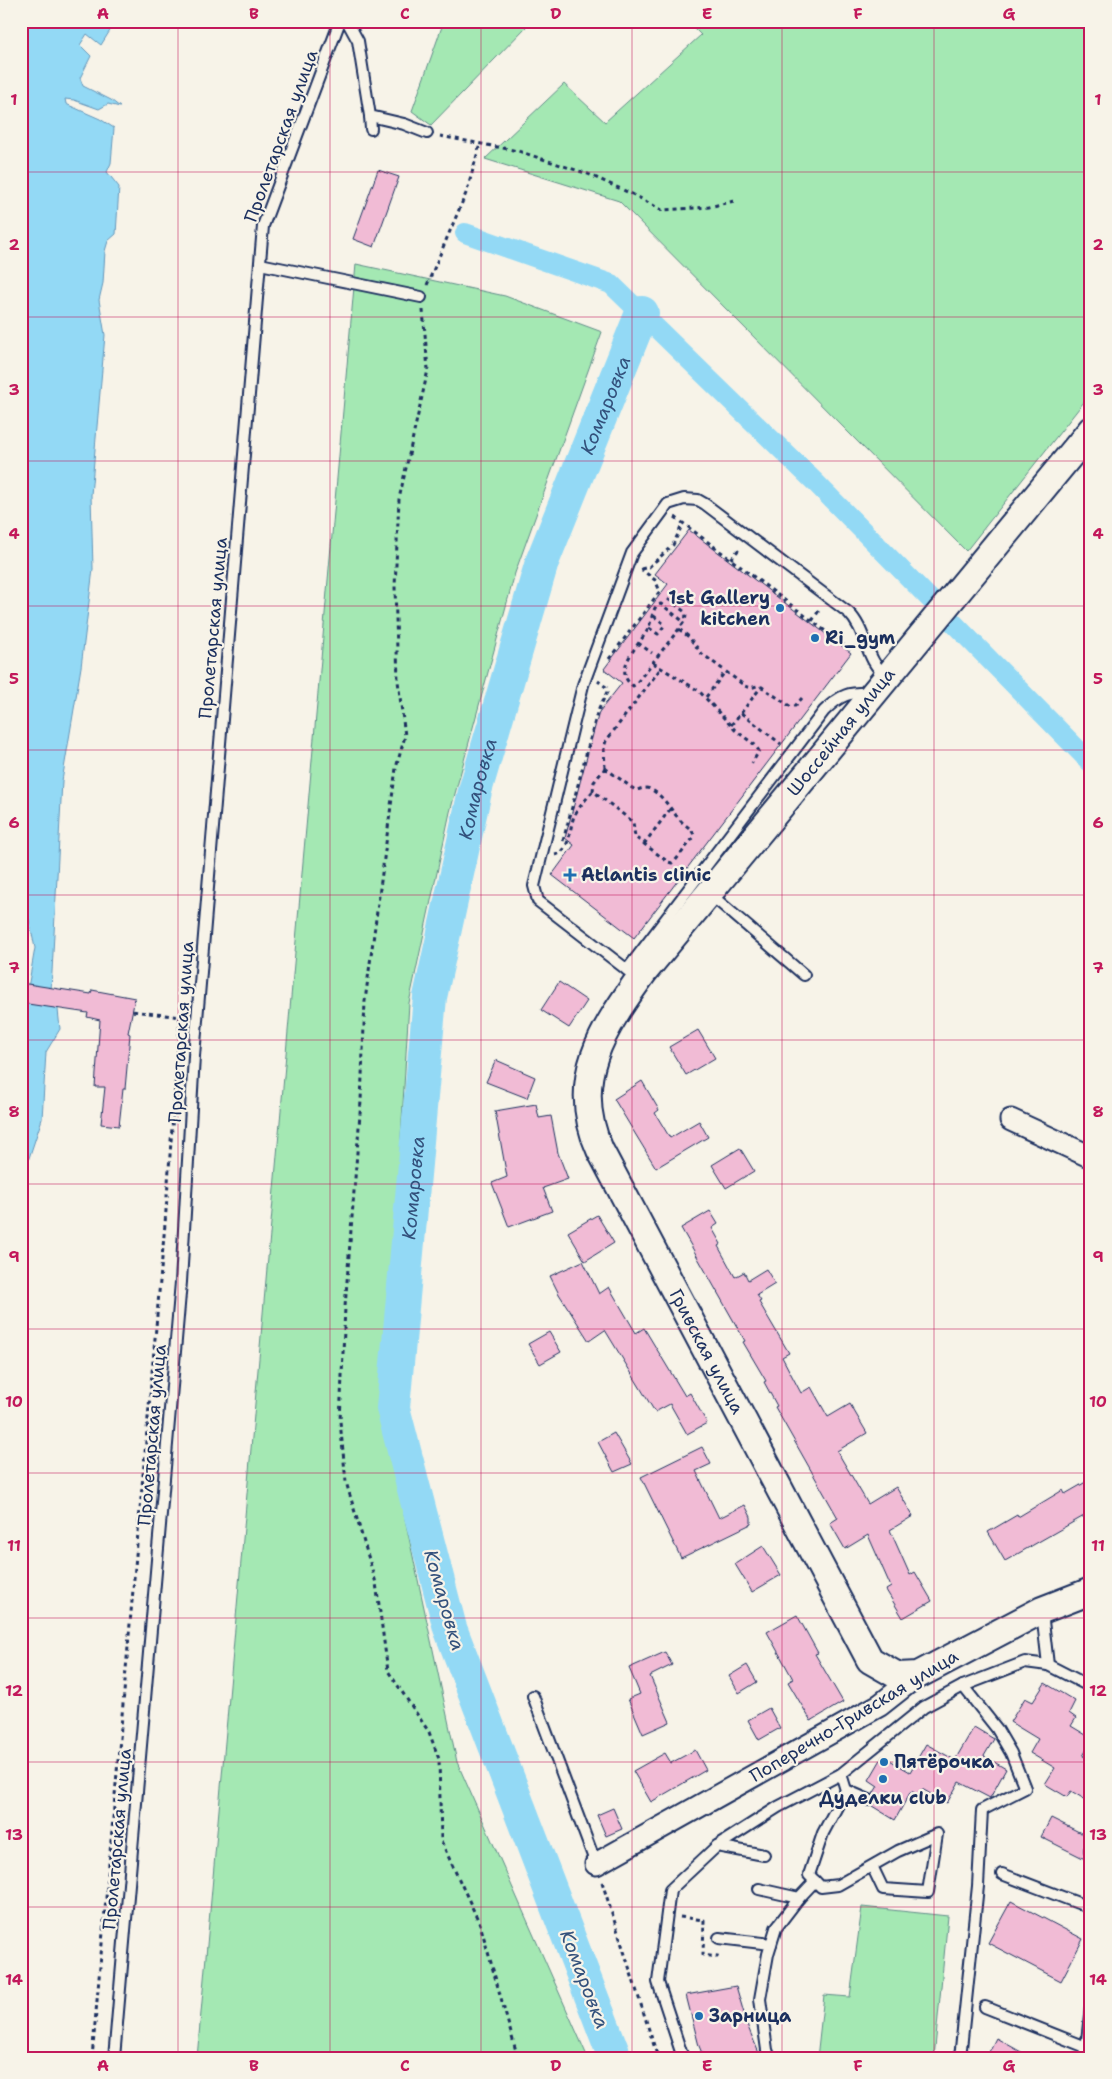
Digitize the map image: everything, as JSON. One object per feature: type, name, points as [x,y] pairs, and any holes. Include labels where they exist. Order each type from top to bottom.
[{"type":"street","name":"Шоссейная улица","points":[[632,980],[708,893],[1091,430]]},
{"type":"street","name":"Гривская улица","points":[[632,980],[602,1037],[590,1070],[586,1099],[588,1116],[595,1138],[870,1660],[898,1676],[918,1675]]},
{"type":"street","points":[[1011,1120],[1091,1157]]},
{"type":"street","name":"Поперечно-Гривская улица","points":[[596,1864],[880,1705],[918,1675],[1042,1610],[1091,1591]]},
{"type":"lane","name":"Пролетарская улица","points":[[114,2058],[181,1282],[194,1056],[263,226],[340,21]]},
{"type":"lane","points":[[347,21],[358,41],[371,129]]},
{"type":"lane","points":[[370,116],[404,124],[427,133]]},
{"type":"lane","points":[[260,264],[421,297]]},
{"type":"lane","points":[[684,499],[698,500],[849,613],[856,623],[876,667],[880,685],[842,696],[834,700],[824,711],[632,980],[538,902],[534,891],[578,701],[591,676],[632,554],[665,509],[668,504],[684,499]]},
{"type":"lane","points":[[708,893],[804,975]]},
{"type":"lane","points":[[1042,1610],[1048,1665]]},
{"type":"lane","points":[[683,2058],[658,1982],[670,1890],[717,1846],[778,1807],[841,1774],[924,1707],[963,1686],[1025,1662],[1048,1665],[1091,1687]]},
{"type":"lane","points":[[960,2058],[978,1886],[982,1810],[1025,1788],[1011,1753],[997,1729],[963,1686]]},
{"type":"lane","points":[[533,1696],[596,1864]]},
{"type":"lane","points":[[841,1774],[846,1790],[823,1833],[809,1876],[821,1887],[838,1885],[898,1851],[937,1834],[928,1892],[883,1889],[872,1866]]},
{"type":"lane","points":[[846,1790],[869,1800]]},
{"type":"lane","points":[[717,1846],[764,1855]]},
{"type":"lane","points":[[1002,1874],[1091,1908]]},
{"type":"lane","points":[[770,2058],[767,2050],[760,2000],[771,1944],[776,1928],[815,1881]]},
{"type":"lane","points":[[759,1889],[799,1898]]},
{"type":"lane","points":[[719,1938],[771,1944]]},
{"type":"lane","points":[[985,2008],[1085,2053],[1091,2006]]},
{"type":"path","points":[[427,133],[518,151],[588,174],[634,194],[662,210],[709,207],[734,201]]},
{"type":"path","points":[[480,144],[466,191],[421,297],[428,370],[398,499],[395,587],[398,681],[405,736],[396,768],[365,1001],[361,1101],[340,1421],[346,1482],[376,1583],[388,1671],[429,1732],[439,1759],[442,1841],[480,1924],[518,2058]]},
{"type":"path","points":[[665,509],[845,646],[856,649],[866,648]]},
{"type":"path","points":[[649,567],[674,545],[683,523]]},
{"type":"path","points":[[563,841],[597,713],[608,692],[606,687],[591,676],[660,591],[656,580],[641,569]]},
{"type":"path","points":[[668,598],[685,612],[686,618],[684,622],[679,629],[635,686],[628,683],[626,678],[627,660],[649,628],[651,614],[660,604],[684,622]]},
{"type":"path","points":[[649,628],[658,634],[664,626],[663,623],[651,614]]},
{"type":"path","points":[[679,629],[701,653],[747,688],[761,686],[791,707],[796,706],[802,698]]},
{"type":"path","points":[[638,643],[652,654]]},
{"type":"path","points":[[653,662],[660,668],[686,681],[706,697],[731,726],[758,747],[758,754],[752,762]]},
{"type":"path","points":[[568,840],[574,816],[593,791],[594,782],[605,768],[604,748],[606,741],[660,668]]},
{"type":"path","points":[[706,697],[725,672]]},
{"type":"path","points":[[731,726],[761,686]]},
{"type":"path","points":[[740,713],[782,744]]},
{"type":"path","points":[[593,791],[633,822],[634,835],[672,863],[676,861],[693,839],[694,833],[650,789],[645,787],[635,790],[605,768]]},
{"type":"path","points":[[644,844],[671,808]]},
{"type":"path","points":[[92,2058],[165,1224],[180,1017],[132,1011]]},
{"type":"path","points":[[596,1864],[658,2058]]},
{"type":"path","points":[[666,1916],[704,1920]]},
{"type":"green space","points":[[444,21],[523,21],[526,27],[431,125],[412,111]]},
{"type":"green space","points":[[687,21],[1091,21],[1091,393],[966,551],[619,201],[485,159],[564,84],[605,122],[701,35]]},
{"type":"green space","points":[[356,264],[505,296],[602,332],[515,573],[450,812],[409,1003],[384,1421],[457,1762],[588,2058],[197,2058]]},
{"type":"green space","points":[[862,1907],[948,1916],[934,2058],[817,2058],[824,1995],[850,1997]]},
{"type":"water","points":[[21,21],[116,21],[101,45],[87,34],[80,45],[91,56],[80,78],[83,86],[111,100],[120,107],[108,104],[99,109],[74,100],[65,99],[66,104],[100,119],[114,128],[111,163],[107,172],[119,187],[116,234],[108,241],[105,251],[103,283],[99,300],[105,335],[91,495],[93,569],[81,667],[62,781],[51,991],[57,1000],[60,1029],[46,1052],[42,1119],[28,1161],[21,1196],[21,1028],[35,948],[27,911],[21,910]]},
{"type":"building","points":[[378,170],[399,177],[374,247],[353,239]]},
{"type":"building","points":[[689,530],[851,653],[634,938],[552,875],[574,845],[565,838],[599,712],[622,683],[604,669],[668,584],[655,574]]},
{"type":"building","points":[[559,982],[587,1001],[569,1028],[541,1010]]},
{"type":"building","points":[[21,983],[91,994],[92,990],[135,998],[128,1033],[130,1034],[125,1089],[123,1089],[119,1126],[101,1124],[105,1087],[95,1087],[100,1020],[87,1017],[88,1013],[21,1003]]},
{"type":"building","points":[[698,1030],[715,1058],[686,1075],[669,1047]]},
{"type":"building","points":[[496,1060],[535,1077],[527,1098],[486,1082]]},
{"type":"building","points":[[642,1081],[659,1110],[655,1113],[670,1138],[699,1121],[708,1137],[656,1168],[614,1099]]},
{"type":"building","points":[[536,1104],[539,1118],[551,1116],[558,1153],[568,1179],[543,1188],[552,1211],[509,1227],[492,1183],[507,1177],[495,1111]]},
{"type":"building","points":[[740,1148],[754,1171],[726,1188],[712,1165]]},
{"type":"building","points":[[710,1211],[718,1224],[712,1228],[721,1244],[718,1246],[735,1277],[744,1272],[748,1280],[766,1269],[775,1284],[757,1295],[761,1301],[759,1302],[789,1353],[782,1357],[801,1393],[811,1387],[828,1417],[850,1404],[867,1433],[837,1451],[868,1504],[896,1487],[913,1516],[890,1530],[910,1575],[915,1572],[932,1601],[903,1618],[886,1590],[891,1587],[868,1535],[845,1549],[830,1523],[838,1518],[775,1407],[777,1406],[764,1382],[766,1381],[743,1342],[745,1341],[681,1228]]},
{"type":"building","points":[[597,1215],[614,1243],[585,1261],[568,1232]]},
{"type":"building","points":[[583,1261],[599,1294],[609,1287],[636,1333],[644,1328],[685,1396],[690,1393],[707,1423],[687,1434],[670,1404],[655,1412],[605,1330],[589,1341],[559,1294],[550,1276]]},
{"type":"building","points":[[549,1332],[561,1352],[540,1364],[528,1344]]},
{"type":"building","points":[[614,1433],[632,1464],[614,1472],[598,1442]]},
{"type":"building","points":[[702,1447],[711,1464],[696,1471],[719,1518],[745,1505],[751,1517],[751,1524],[681,1558],[641,1477]]},
{"type":"building","points":[[1091,1479],[1091,1512],[1005,1561],[988,1532],[1017,1515],[1018,1517],[1063,1490],[1065,1494]]},
{"type":"building","points":[[763,1546],[781,1575],[752,1592],[735,1564]]},
{"type":"building","points":[[797,1615],[818,1653],[815,1654],[843,1702],[811,1721],[788,1682],[793,1679],[767,1632]]},
{"type":"building","points":[[665,1652],[672,1665],[650,1676],[670,1722],[643,1734],[628,1699],[640,1694],[629,1668]]},
{"type":"building","points":[[747,1665],[757,1682],[739,1693],[729,1676]]},
{"type":"building","points":[[1045,1683],[1075,1701],[1069,1713],[1076,1718],[1071,1726],[1091,1738],[1091,1742],[1083,1756],[1091,1760],[1091,1803],[1071,1791],[1067,1797],[1045,1784],[1055,1768],[1030,1753],[1038,1739],[1010,1722],[1025,1698],[1033,1702]]},
{"type":"building","points":[[769,1708],[780,1728],[759,1740],[748,1720]]},
{"type":"building","points":[[974,1727],[994,1739],[984,1756],[1006,1769],[990,1798],[959,1782],[947,1803],[922,1789],[918,1795],[911,1791],[895,1820],[872,1806],[875,1802],[873,1794],[878,1786],[869,1780],[883,1756],[910,1772],[926,1744],[955,1760]]},
{"type":"building","points":[[695,1750],[706,1770],[651,1802],[633,1771],[665,1753],[671,1763]]},
{"type":"building","points":[[613,1808],[622,1829],[606,1836],[597,1815]]},
{"type":"building","points":[[1051,1818],[1091,1838],[1091,1843],[1084,1847],[1084,1853],[1087,1856],[1085,1859],[1041,1837]]},
{"type":"building","points":[[1011,1901],[1083,1939],[1061,1981],[988,1943]]},
{"type":"building","points":[[736,1986],[748,2027],[761,2058],[704,2058],[699,2046],[686,1995]]},
{"type":"building","points":[[996,2038],[1032,2058],[986,2058]]},
{"type":"waterway","points":[[465,233],[611,284],[815,482],[1091,763]]},
{"type":"waterway","name":"Комаровка","points":[[615,2058],[450,1628],[393,1408],[430,997],[475,791],[542,562],[642,313]]},
{"type":"place","name":"1st Gallery kitchen","points":[[780,608]]},
{"type":"place","name":"Ri_gym","points":[[815,638]]},
{"type":"place","name":"Atlantis clinic","points":[[570,875]]},
{"type":"place","name":"Пятёрочка","points":[[884,1762]]},
{"type":"place","name":"Дуделки club","points":[[883,1779]]},
{"type":"place","name":"Зарница","points":[[699,2016]]}]
